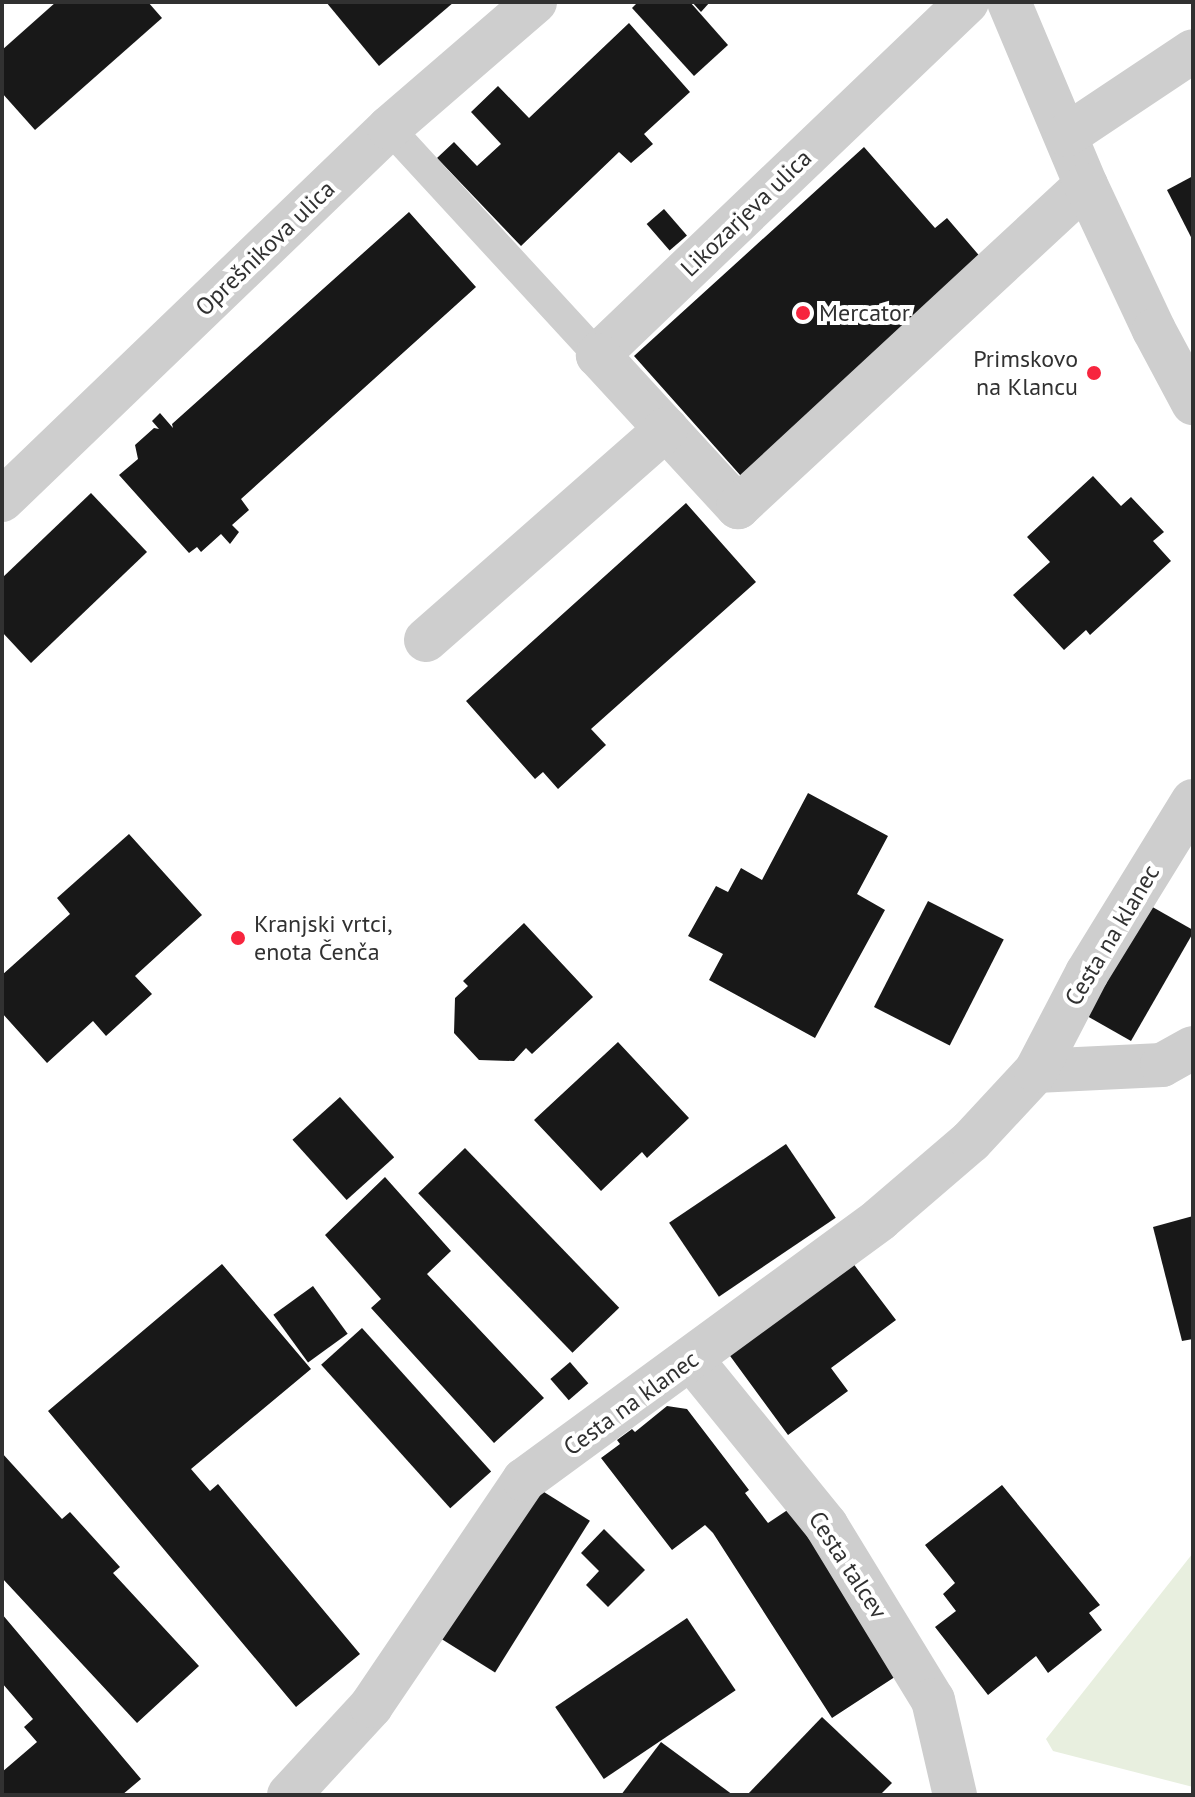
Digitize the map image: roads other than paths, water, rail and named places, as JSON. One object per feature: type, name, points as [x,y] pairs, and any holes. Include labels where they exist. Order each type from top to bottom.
[{"type":"street","name":"Oprešnikova ulica","points":[[2,500],[389,128],[535,2]]},
{"type":"street","name":"Likozarjeva ulica","points":[[598,355],[967,2]]},
{"type":"street","points":[[1009,2],[1086,185],[1154,330],[1193,403]]},
{"type":"street","points":[[1067,135],[1193,51]]},
{"type":"street","points":[[598,355],[738,507],[1086,185]]},
{"type":"street","points":[[426,640],[666,429]]},
{"type":"street","name":"Cesta na klanec","points":[[289,1795],[371,1706],[524,1480],[692,1360],[880,1219],[971,1141],[1036,1071],[1087,973],[1193,801]]},
{"type":"street","points":[[1036,1071],[1162,1065],[1193,1048]]},
{"type":"street","name":"Cesta talcev","points":[[692,1360],[826,1525],[933,1700],[955,1795]]},
{"type":"lane","points":[[389,128],[598,355]]},
{"type":"place","name":"Mercator","points":[[803,313]]},
{"type":"place","name":"Primskovo na Klancu","points":[[1094,373]]},
{"type":"place","name":"Kranjski vrtci, enota Čenča","points":[[238,938]]}]
